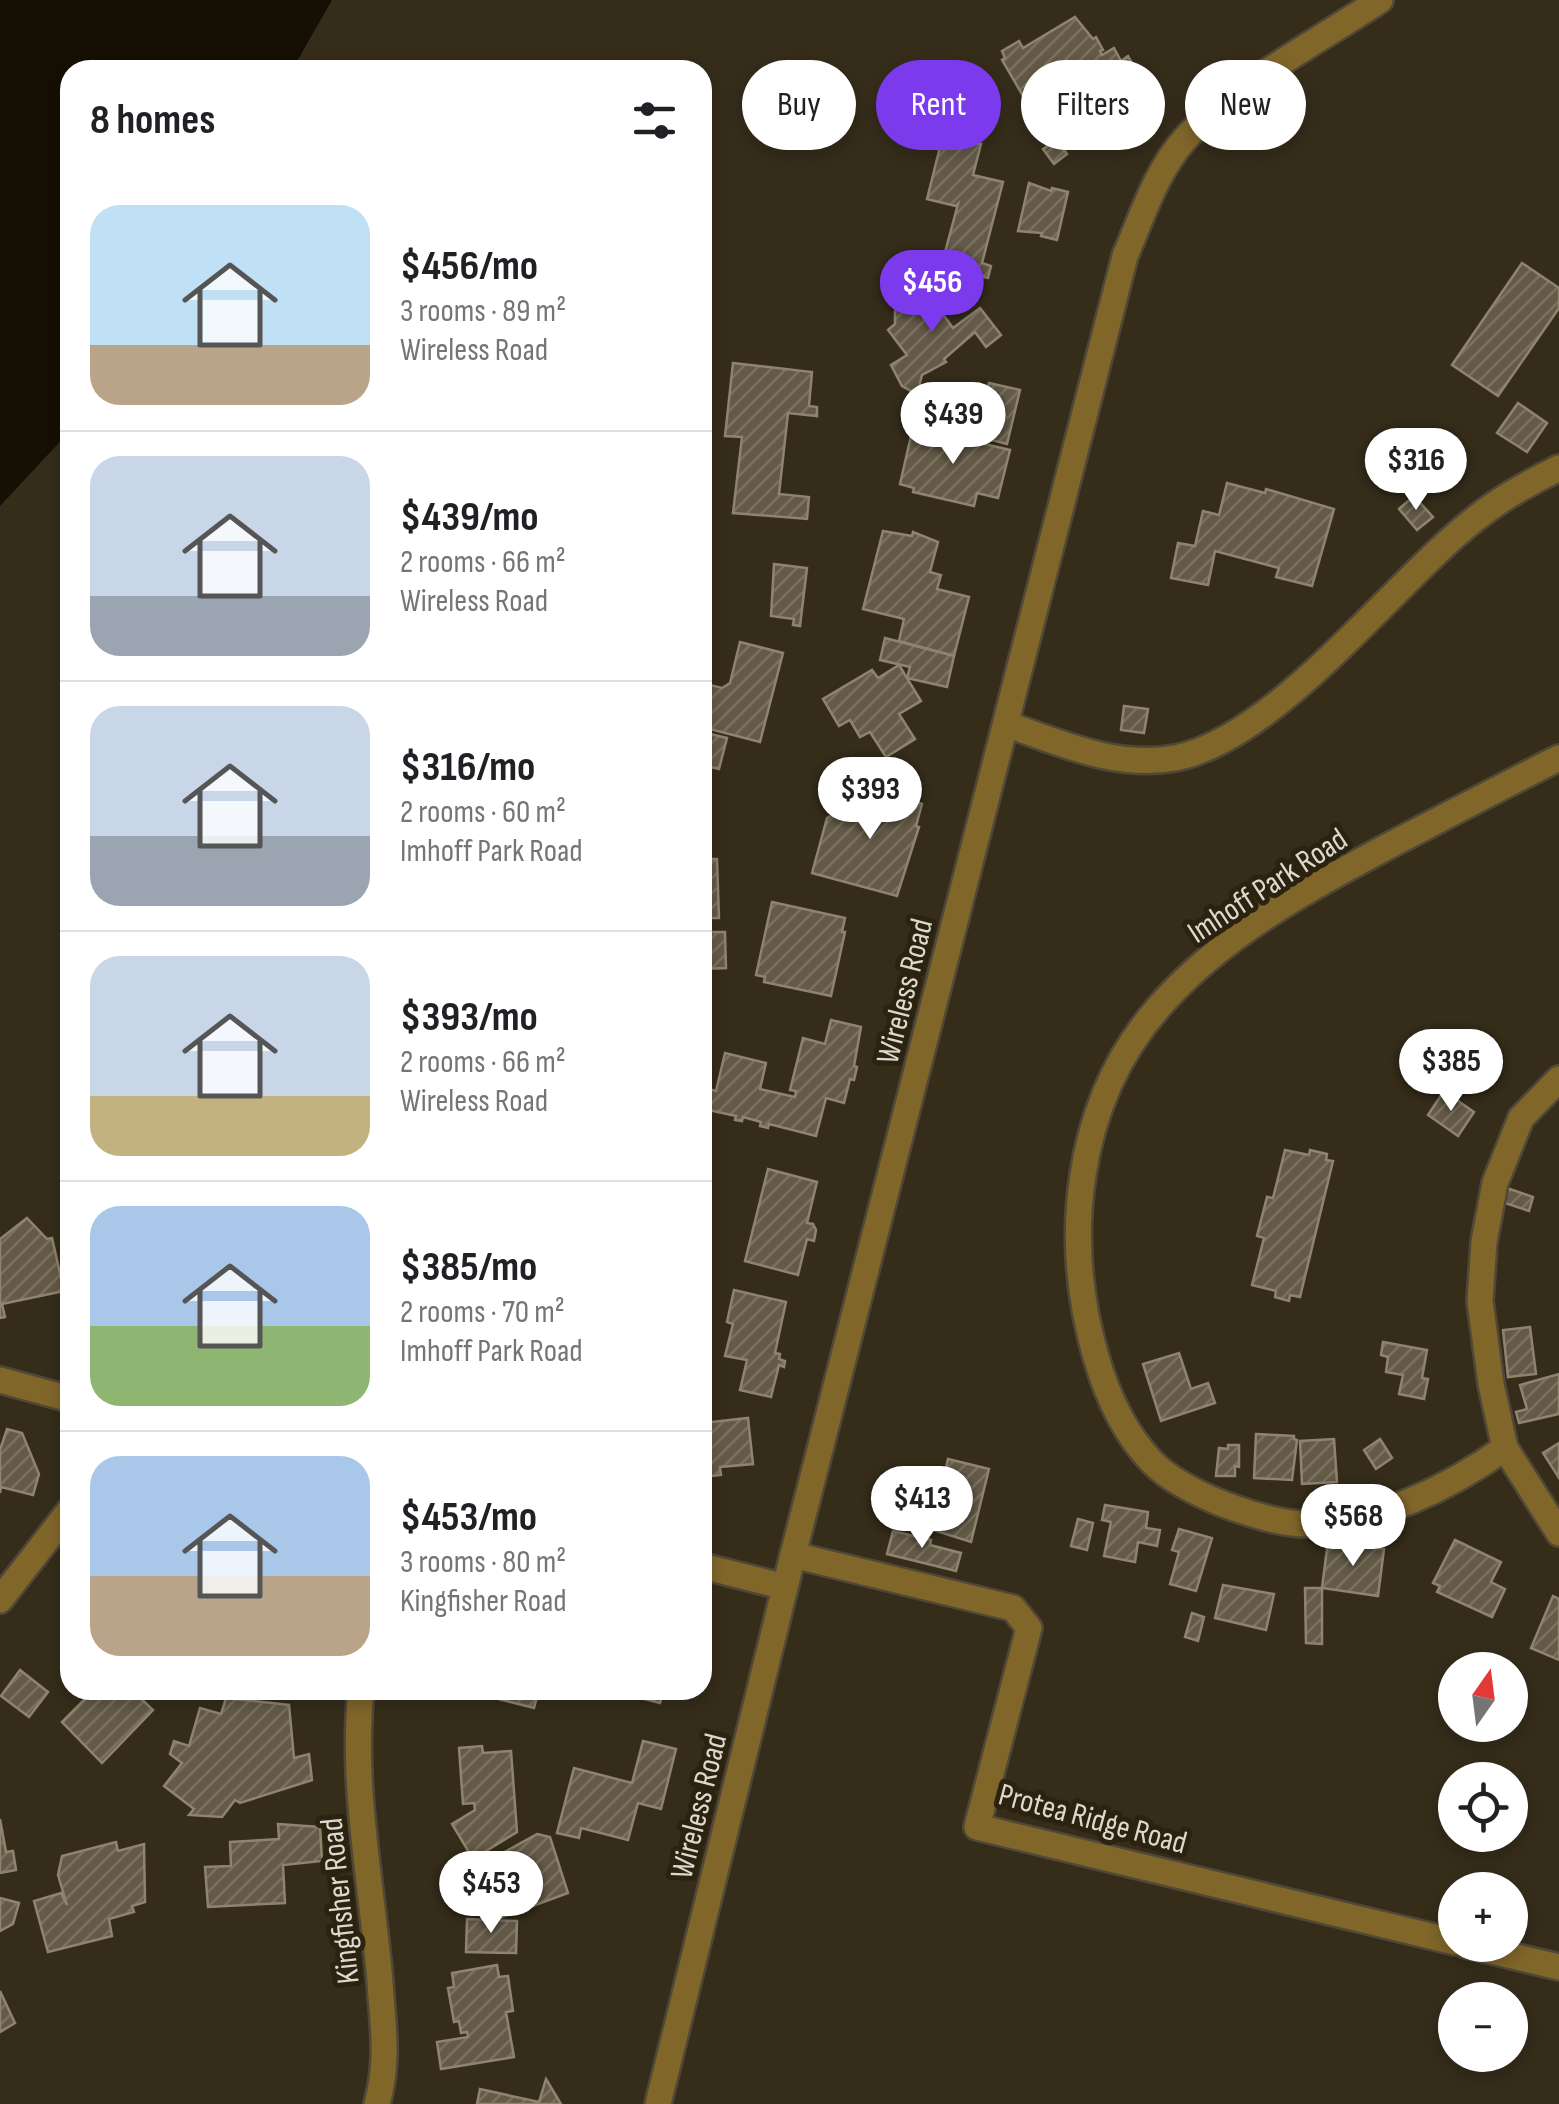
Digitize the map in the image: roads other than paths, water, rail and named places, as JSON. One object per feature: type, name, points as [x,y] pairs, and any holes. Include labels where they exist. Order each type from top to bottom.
[{"type":"street","name":"Wireless Road","points":[[658,2104],[793,1555],[1125,256],[1159,176],[1184,140],[1224,104],[1380,0]]},
{"type":"street","points":[[1006,724],[1095,755],[1132,760],[1176,758],[1224,741],[1288,693],[1472,520],[1518,488],[1559,468]]},
{"type":"street","name":"Imhoff Park Road","points":[[1505,1448],[1437,1491],[1347,1519],[1302,1524],[1248,1514],[1197,1494],[1154,1464],[1125,1430],[1101,1376],[1084,1318],[1076,1258],[1079,1193],[1092,1134],[1116,1068],[1157,1009],[1209,957],[1309,888],[1559,758]]},
{"type":"street","points":[[1559,1079],[1521,1118],[1495,1183],[1484,1242],[1480,1301],[1491,1384],[1505,1448],[1559,1533]]},
{"type":"street","points":[[0,1380],[60,1396]]},
{"type":"street","points":[[0,1600],[60,1523]]},
{"type":"street","name":"Protea Ridge Road","points":[[793,1555],[1013,1608],[1029,1628],[977,1826],[1438,1938]]},
{"type":"street","points":[[712,1569],[785,1588]]},
{"type":"street","name":"Kingfisher Road","points":[[360,1700],[358,1764],[386,2069],[378,2104]]},
{"type":"street","points":[[1528,1960],[1559,1968]]}]
